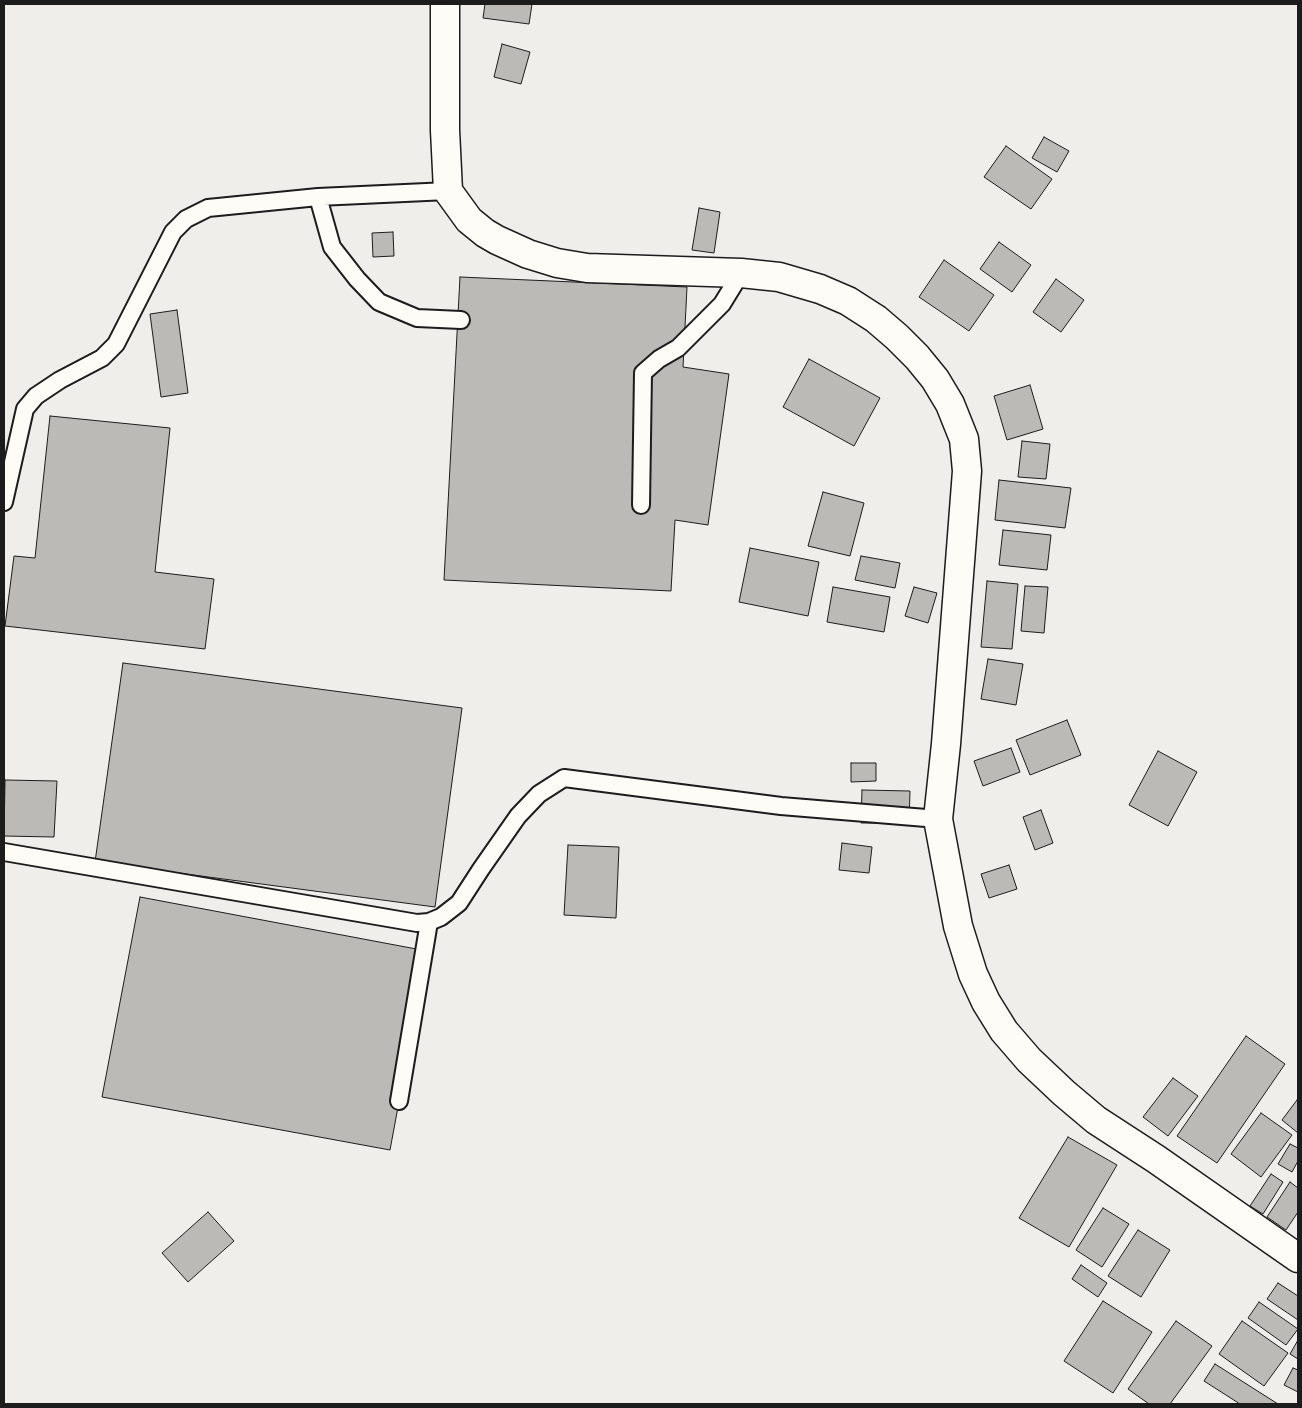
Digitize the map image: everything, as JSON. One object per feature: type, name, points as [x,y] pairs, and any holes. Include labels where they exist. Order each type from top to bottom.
[{"type":"main road","points":[[445,4],[445,130],[448,190],[469,220],[485,233],[528,254],[557,263],[587,268],[741,273],[779,277],[820,289],[848,301],[876,319],[917,357],[935,379],[950,404],[964,439],[967,471],[946,744],[938,819],[958,926],[973,974],[986,1002],[1004,1031],[1029,1060],[1096,1120],[1156,1159],[1298,1258]]},
{"type":"lane","points":[[4,502],[25,409],[36,396],[60,380],[102,358],[116,344],[173,232],[186,219],[208,208],[318,197],[448,190]]},
{"type":"lane","points":[[318,197],[332,247],[357,279],[379,302],[418,318],[461,320]]},
{"type":"lane","points":[[641,505],[644,373],[659,359],[678,348],[722,304],[741,273]]},
{"type":"lane","points":[[4,852],[417,923],[428,922],[459,903],[518,816],[539,794],[564,778],[781,806],[938,819]]},
{"type":"lane","points":[[399,1101],[428,922]]},
{"type":"building","points":[[485,4],[532,4],[529,24],[483,18]]},
{"type":"building","points":[[502,44],[530,52],[521,84],[494,77]]},
{"type":"building","points":[[1044,137],[1069,151],[1057,172],[1032,158]]},
{"type":"building","points":[[1006,146],[1052,179],[1031,209],[984,177]]},
{"type":"building","points":[[699,208],[720,212],[714,253],[692,250]]},
{"type":"building","points":[[393,232],[394,256],[373,257],[372,233]]},
{"type":"building","points":[[999,242],[1031,265],[1012,292],[980,269]]},
{"type":"building","points":[[944,260],[994,295],[969,331],[919,297]]},
{"type":"building","points":[[460,277],[687,287],[683,367],[729,374],[708,525],[675,520],[671,591],[444,580]]},
{"type":"building","points":[[1056,279],[1084,300],[1061,332],[1033,312]]},
{"type":"building","points":[[177,310],[188,393],[161,397],[150,314]]},
{"type":"building","points":[[809,359],[880,398],[854,446],[783,407]]},
{"type":"building","points":[[1030,385],[1043,429],[1007,440],[994,396]]},
{"type":"building","points":[[50,416],[170,428],[155,572],[214,579],[205,649],[5,626],[14,556],[35,558]]},
{"type":"building","points":[[1022,441],[1050,444],[1046,479],[1018,477]]},
{"type":"building","points":[[999,480],[1071,488],[1065,528],[995,520]]},
{"type":"building","points":[[823,492],[864,503],[850,556],[808,546]]},
{"type":"building","points":[[1003,530],[1051,535],[1047,570],[999,565]]},
{"type":"building","points":[[750,548],[819,562],[808,616],[739,602]]},
{"type":"building","points":[[861,556],[900,563],[895,588],[855,580]]},
{"type":"building","points":[[987,581],[1018,584],[1012,649],[981,647]]},
{"type":"building","points":[[1025,586],[1048,587],[1044,633],[1021,631]]},
{"type":"building","points":[[833,587],[890,597],[884,632],[827,622]]},
{"type":"building","points":[[914,587],[937,593],[928,623],[905,616]]},
{"type":"building","points":[[988,659],[1023,664],[1016,705],[981,699]]},
{"type":"building","points":[[123,663],[462,708],[435,907],[95,862]]},
{"type":"building","points":[[1067,720],[1081,755],[1030,775],[1016,740]]},
{"type":"building","points":[[1011,748],[1020,772],[983,786],[974,761]]},
{"type":"building","points":[[1158,751],[1197,772],[1168,826],[1129,805]]},
{"type":"building","points":[[851,763],[876,763],[876,781],[851,782]]},
{"type":"building","points":[[5,780],[57,781],[54,837],[4,836]]},
{"type":"building","points":[[862,790],[910,791],[909,823],[861,823]]},
{"type":"building","points":[[1041,810],[1053,843],[1035,850],[1023,817]]},
{"type":"building","points":[[842,843],[872,847],[869,873],[839,870]]},
{"type":"building","points":[[568,845],[619,847],[616,918],[564,915]]},
{"type":"building","points":[[1009,865],[1017,889],[989,898],[981,874]]},
{"type":"building","points":[[140,897],[427,951],[390,1150],[102,1097]]},
{"type":"building","points":[[1246,1036],[1285,1064],[1217,1163],[1177,1136]]},
{"type":"building","points":[[1173,1078],[1198,1096],[1168,1136],[1143,1117]]},
{"type":"building","points":[[1298,1100],[1298,1133],[1282,1120]]},
{"type":"building","points":[[1261,1113],[1292,1135],[1261,1177],[1231,1154]]},
{"type":"building","points":[[1068,1137],[1117,1165],[1069,1247],[1019,1218]]},
{"type":"building","points":[[1290,1144],[1298,1148],[1298,1161],[1292,1172],[1278,1164]]},
{"type":"building","points":[[1271,1174],[1283,1182],[1263,1214],[1250,1206]]},
{"type":"building","points":[[1290,1182],[1298,1188],[1298,1212],[1286,1230],[1267,1217]]},
{"type":"building","points":[[1103,1208],[1129,1224],[1102,1267],[1076,1250]]},
{"type":"building","points":[[208,1212],[234,1241],[188,1282],[162,1253]]},
{"type":"building","points":[[1138,1230],[1170,1250],[1141,1297],[1108,1276]]},
{"type":"building","points":[[1081,1265],[1107,1283],[1098,1297],[1072,1279]]},
{"type":"building","points":[[1278,1283],[1298,1296],[1298,1320],[1267,1299]]},
{"type":"building","points":[[1103,1301],[1152,1332],[1113,1393],[1064,1361]]},
{"type":"building","points":[[1259,1302],[1298,1329],[1286,1345],[1248,1318]]},
{"type":"building","points":[[1176,1321],[1212,1346],[1170,1404],[1149,1404],[1128,1389]]},
{"type":"building","points":[[1242,1321],[1288,1353],[1264,1386],[1219,1354]]},
{"type":"building","points":[[1298,1340],[1298,1359],[1290,1354]]},
{"type":"building","points":[[1215,1364],[1278,1404],[1240,1404],[1204,1381]]},
{"type":"building","points":[[1293,1368],[1298,1370],[1298,1392],[1284,1385]]}]
